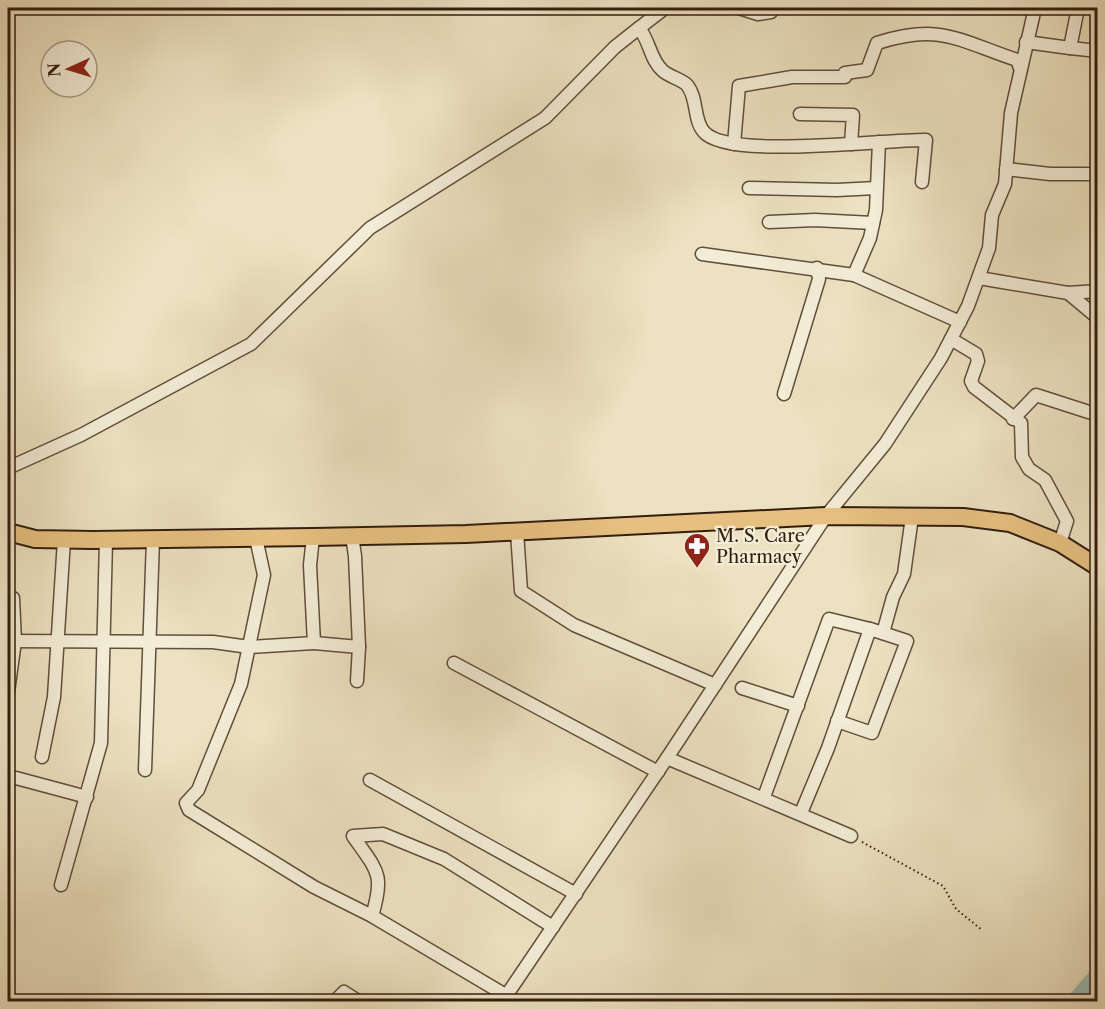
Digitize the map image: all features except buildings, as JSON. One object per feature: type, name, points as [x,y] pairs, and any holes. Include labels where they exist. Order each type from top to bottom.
[{"type":"main road","points":[[8,532],[35,539],[64,540],[256,538],[517,532],[826,516],[963,517],[1010,523],[1060,543],[1098,567]]},
{"type":"street","points":[[8,468],[81,435],[251,344],[370,228],[545,118],[615,47],[665,8]]},
{"type":"street","points":[[739,8],[758,14],[771,12]]},
{"type":"street","points":[[256,538],[264,575],[241,684],[198,790],[186,802],[189,810],[314,886],[372,916],[504,999],[716,685],[826,516],[885,444],[951,339],[979,278],[989,248],[993,215],[1005,184],[1011,113],[1035,8]]},
{"type":"street","points":[[1070,48],[1078,8]]},
{"type":"street","points":[[639,28],[647,37],[654,61],[663,72],[686,84],[695,99],[704,132],[711,137],[734,144],[851,144],[894,139],[926,140],[922,182]]},
{"type":"street","points":[[734,144],[738,86],[792,77],[845,77],[845,73],[867,70],[877,43],[893,38],[913,33],[938,32],[1017,60],[1020,68]]},
{"type":"street","points":[[1026,42],[1098,51]]},
{"type":"street","points":[[800,114],[853,115],[851,144]]},
{"type":"street","points":[[854,275],[873,223],[879,141]]},
{"type":"street","points":[[1006,169],[1050,174],[1098,174]]},
{"type":"street","points":[[749,188],[837,190],[876,188]]},
{"type":"street","points":[[769,222],[815,220],[873,223]]},
{"type":"street","points":[[702,254],[817,268],[854,275],[960,322]]},
{"type":"street","points":[[784,394],[819,279],[817,268]]},
{"type":"street","points":[[979,278],[1068,292],[1098,291]]},
{"type":"street","points":[[1068,292],[1098,318]]},
{"type":"street","points":[[951,339],[976,354],[978,361],[971,381],[974,387],[1021,423],[1022,457],[1029,469],[1045,480],[1066,521],[1060,543]]},
{"type":"street","points":[[1013,419],[1036,395],[1098,415]]},
{"type":"street","points":[[801,813],[837,722],[904,574],[912,517]]},
{"type":"street","points":[[517,532],[521,591],[574,625],[716,685]]},
{"type":"street","points":[[352,536],[355,556],[357,681]]},
{"type":"street","points":[[313,537],[310,565],[314,643]]},
{"type":"street","points":[[145,770],[153,539]]},
{"type":"street","points":[[42,757],[50,725],[64,540]]},
{"type":"street","points":[[61,885],[101,743],[106,540]]},
{"type":"street","points":[[8,598],[13,598],[8,692]]},
{"type":"street","points":[[764,797],[829,620],[877,631],[907,641],[872,733],[837,722]]},
{"type":"street","points":[[11,641],[213,642],[249,647],[314,643],[358,647]]},
{"type":"street","points":[[453,663],[658,772]]},
{"type":"street","points":[[742,688],[798,706]]},
{"type":"street","points":[[667,758],[764,797],[851,836]]},
{"type":"street","points":[[8,779],[16,778],[87,797]]},
{"type":"street","points":[[370,780],[576,894]]},
{"type":"street","points":[[372,916],[380,883],[373,864],[353,836],[383,834],[444,859],[553,927]]},
{"type":"street","points":[[334,1002],[344,992],[360,1002]]},
{"type":"path","points":[[851,836],[944,886],[956,909],[982,930]]},
{"type":"waterway","points":[[1077,1002],[1098,978]]},
{"type":"place","name":"M. S. Care Pharmacy","points":[[697,569]]}]
